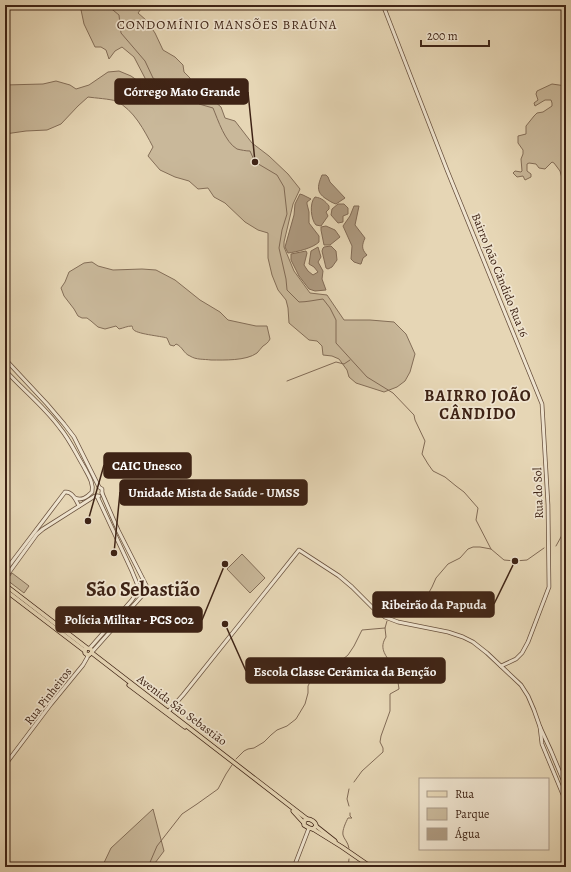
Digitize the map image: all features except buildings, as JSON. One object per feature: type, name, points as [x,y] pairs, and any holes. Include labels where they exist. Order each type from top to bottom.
[{"type":"main road","points":[[5,585],[87,649]]},
{"type":"main road","points":[[5,590],[87,649],[91,649],[91,654],[86,654],[87,649]]},
{"type":"main road","name":"Avenida São Sebastião","points":[[91,654],[167,713],[234,762],[285,803]]},
{"type":"main road","points":[[285,803],[307,819],[315,822],[312,828]]},
{"type":"main road","points":[[285,803],[304,822],[306,827],[312,828],[371,867]]},
{"type":"main road","points":[[304,822],[307,819]]},
{"type":"street","name":"Bairro João Cândido Rua 16","points":[[382,5],[542,404]]},
{"type":"street","points":[[5,359],[52,410],[74,437],[99,487],[102,489],[102,493],[118,530],[148,589],[144,594],[138,591]]},
{"type":"street","points":[[5,370],[48,414],[64,434],[91,480],[94,493],[122,549],[138,586],[138,591],[132,600],[87,649]]},
{"type":"street","points":[[36,401],[38,398],[41,398]]},
{"type":"street","name":"Rua do Sol","points":[[501,666],[516,659],[522,653],[528,642],[549,587],[548,505],[542,404]]},
{"type":"street","points":[[48,414],[52,410]]},
{"type":"street","points":[[84,467],[84,464],[87,464]]},
{"type":"street","points":[[5,578],[35,536],[43,529],[79,506],[94,493],[96,487],[99,487]]},
{"type":"street","points":[[5,571],[45,519],[50,517],[65,492],[71,493],[79,506]]},
{"type":"street","points":[[75,498],[82,500],[94,493],[102,493]]},
{"type":"street","points":[[50,517],[55,522]]},
{"type":"street","points":[[45,519],[50,525]]},
{"type":"street","points":[[40,525],[43,529]]},
{"type":"street","points":[[113,530],[118,530]]},
{"type":"street","points":[[122,549],[125,551],[128,550]]},
{"type":"street","points":[[167,713],[299,550],[339,576],[373,608],[388,618],[398,622],[448,632],[471,640],[481,647],[514,678],[528,696],[540,728],[566,787]]},
{"type":"street","points":[[138,586],[146,585]]},
{"type":"street","name":"Rua Pinheiros","points":[[5,765],[91,654],[144,594]]},
{"type":"street","points":[[540,728],[545,753],[566,802]]},
{"type":"street","points":[[545,753],[551,751]]},
{"type":"street","points":[[294,867],[312,828]]},
{"type":"green space","points":[[80,5],[144,5],[138,13],[146,20],[155,33],[163,50],[175,57],[183,65],[184,72],[190,78],[191,86],[200,92],[205,98],[214,101],[221,107],[225,118],[235,121],[252,143],[269,156],[288,174],[300,189],[293,204],[284,242],[284,247],[294,271],[310,293],[327,295],[344,320],[394,322],[406,334],[415,354],[410,372],[405,381],[397,387],[384,392],[356,383],[349,377],[347,370],[339,359],[332,356],[323,355],[322,346],[317,341],[309,340],[289,323],[286,300],[278,290],[272,275],[268,258],[268,233],[258,230],[245,222],[225,203],[214,197],[208,188],[198,189],[189,181],[175,177],[160,170],[148,156],[153,147],[138,121],[128,110],[116,101],[88,97],[61,124],[47,130],[5,134],[5,85],[43,84],[56,81],[70,85],[76,89],[89,85],[108,72],[119,71],[131,76],[141,83],[146,80],[134,57],[122,47],[115,51],[109,59],[106,50],[101,47],[95,47],[84,24]]},
{"type":"green space","points":[[552,84],[566,86],[566,178],[562,178],[560,171],[552,162],[545,169],[539,168],[536,164],[529,163],[527,164],[527,171],[531,174],[531,177],[525,180],[523,176],[517,177],[513,173],[515,171],[522,171],[521,159],[523,150],[518,143],[518,136],[526,134],[526,126],[537,113],[543,112],[552,106],[551,100],[545,100],[535,106],[534,103],[538,100],[536,94],[537,91]]},
{"type":"green space","points":[[92,262],[98,266],[113,270],[156,270],[175,280],[200,300],[220,312],[228,320],[256,326],[267,326],[270,339],[257,353],[252,356],[235,360],[211,360],[192,357],[186,354],[180,346],[176,344],[174,346],[170,345],[167,338],[135,331],[132,326],[119,329],[116,326],[105,329],[98,327],[87,318],[78,316],[64,296],[61,288],[69,272],[84,263]]},
{"type":"green space","points":[[242,554],[265,578],[250,593],[227,569]]},
{"type":"green space","points":[[12,573],[29,586],[24,593],[7,580]]},
{"type":"green space","points":[[153,809],[164,851],[152,867],[102,867],[111,848]]},
{"type":"water","points":[[322,175],[326,175],[328,177],[330,182],[345,198],[336,204],[321,195],[319,183]]},
{"type":"water","points":[[300,194],[311,199],[307,202],[309,223],[319,236],[319,242],[309,248],[288,253],[285,247],[294,215],[295,204]]},
{"type":"water","points":[[315,197],[320,198],[329,206],[329,209],[326,212],[328,216],[321,226],[314,223],[312,216],[311,207]]},
{"type":"water","points":[[338,204],[344,204],[348,208],[348,214],[343,216],[343,222],[338,223],[331,215],[332,209]]},
{"type":"water","points":[[354,206],[359,206],[355,225],[365,238],[363,247],[367,255],[363,258],[361,264],[354,262],[351,259],[352,246],[343,226],[350,216]]},
{"type":"water","points":[[326,226],[335,230],[340,237],[330,245],[324,245],[321,227]]},
{"type":"water","points":[[331,246],[336,251],[337,260],[332,267],[328,269],[326,268],[322,251],[324,247]]},
{"type":"water","points":[[318,247],[321,257],[318,262],[323,271],[322,279],[326,290],[315,291],[309,289],[299,276],[291,260],[291,254],[306,251],[307,253],[304,265],[313,275],[318,272],[309,264],[311,251]]},
{"type":"waterway","points":[[108,5],[119,15],[121,33],[145,61],[153,78],[168,89],[187,91],[197,97],[199,104],[213,108],[222,130],[233,146],[237,149],[250,151],[255,162],[277,175],[284,187],[287,214],[282,230],[279,248],[287,290],[299,302],[323,299],[330,308],[336,320],[336,343],[367,377],[393,393],[414,415],[425,441],[422,454],[433,471],[445,477],[464,492],[478,508],[476,520],[491,549]]},
{"type":"waterway","points":[[287,381],[336,362],[344,364],[350,360]]},
{"type":"waterway","points":[[556,546],[566,528]]},
{"type":"waterway","points":[[389,613],[401,605],[408,605],[416,612],[420,610],[436,578],[448,564],[460,558],[468,549],[473,547],[491,549],[504,560],[515,561],[527,560],[544,548]]},
{"type":"waterway","points":[[354,782],[362,771],[383,752],[380,742],[390,711],[390,694],[399,689],[393,667],[383,648],[386,637],[385,628],[387,621]]},
{"type":"waterway","points":[[236,759],[244,751],[254,748],[264,742],[277,730],[287,726],[296,719],[305,704],[308,686],[311,680],[337,664],[348,655],[362,630],[385,628]]},
{"type":"waterway","points":[[148,867],[157,846],[182,814],[218,789],[232,765]]},
{"type":"waterway","points":[[349,789],[347,799],[349,806]]},
{"type":"waterway","points":[[349,848],[343,833],[344,826],[348,818],[352,818],[350,813]]},
{"type":"waterway","points":[[348,867],[349,859]]},
{"type":"place","name":"Córrego Mato Grande","points":[[255,162]]},
{"type":"place","name":"CAIC Unesco","points":[[88,521]]},
{"type":"place","name":"Unidade Mista de Saúde - UMSS","points":[[114,553]]},
{"type":"place","name":"Ribeirão da Papuda","points":[[515,561]]},
{"type":"place","name":"Polícia Militar - PCS 002","points":[[225,564]]},
{"type":"place","name":"Escola Classe Cerâmica da Benção","points":[[225,624]]},
{"type":"district","name":"CONDOMÍNIO MANSÕES BRAÚNA","points":[[227,24]]},
{"type":"district","name":"BAIRRO JOÃO CÂNDIDO","points":[[478,404]]},
{"type":"district","name":"São Sebastião","points":[[143,589]]}]
